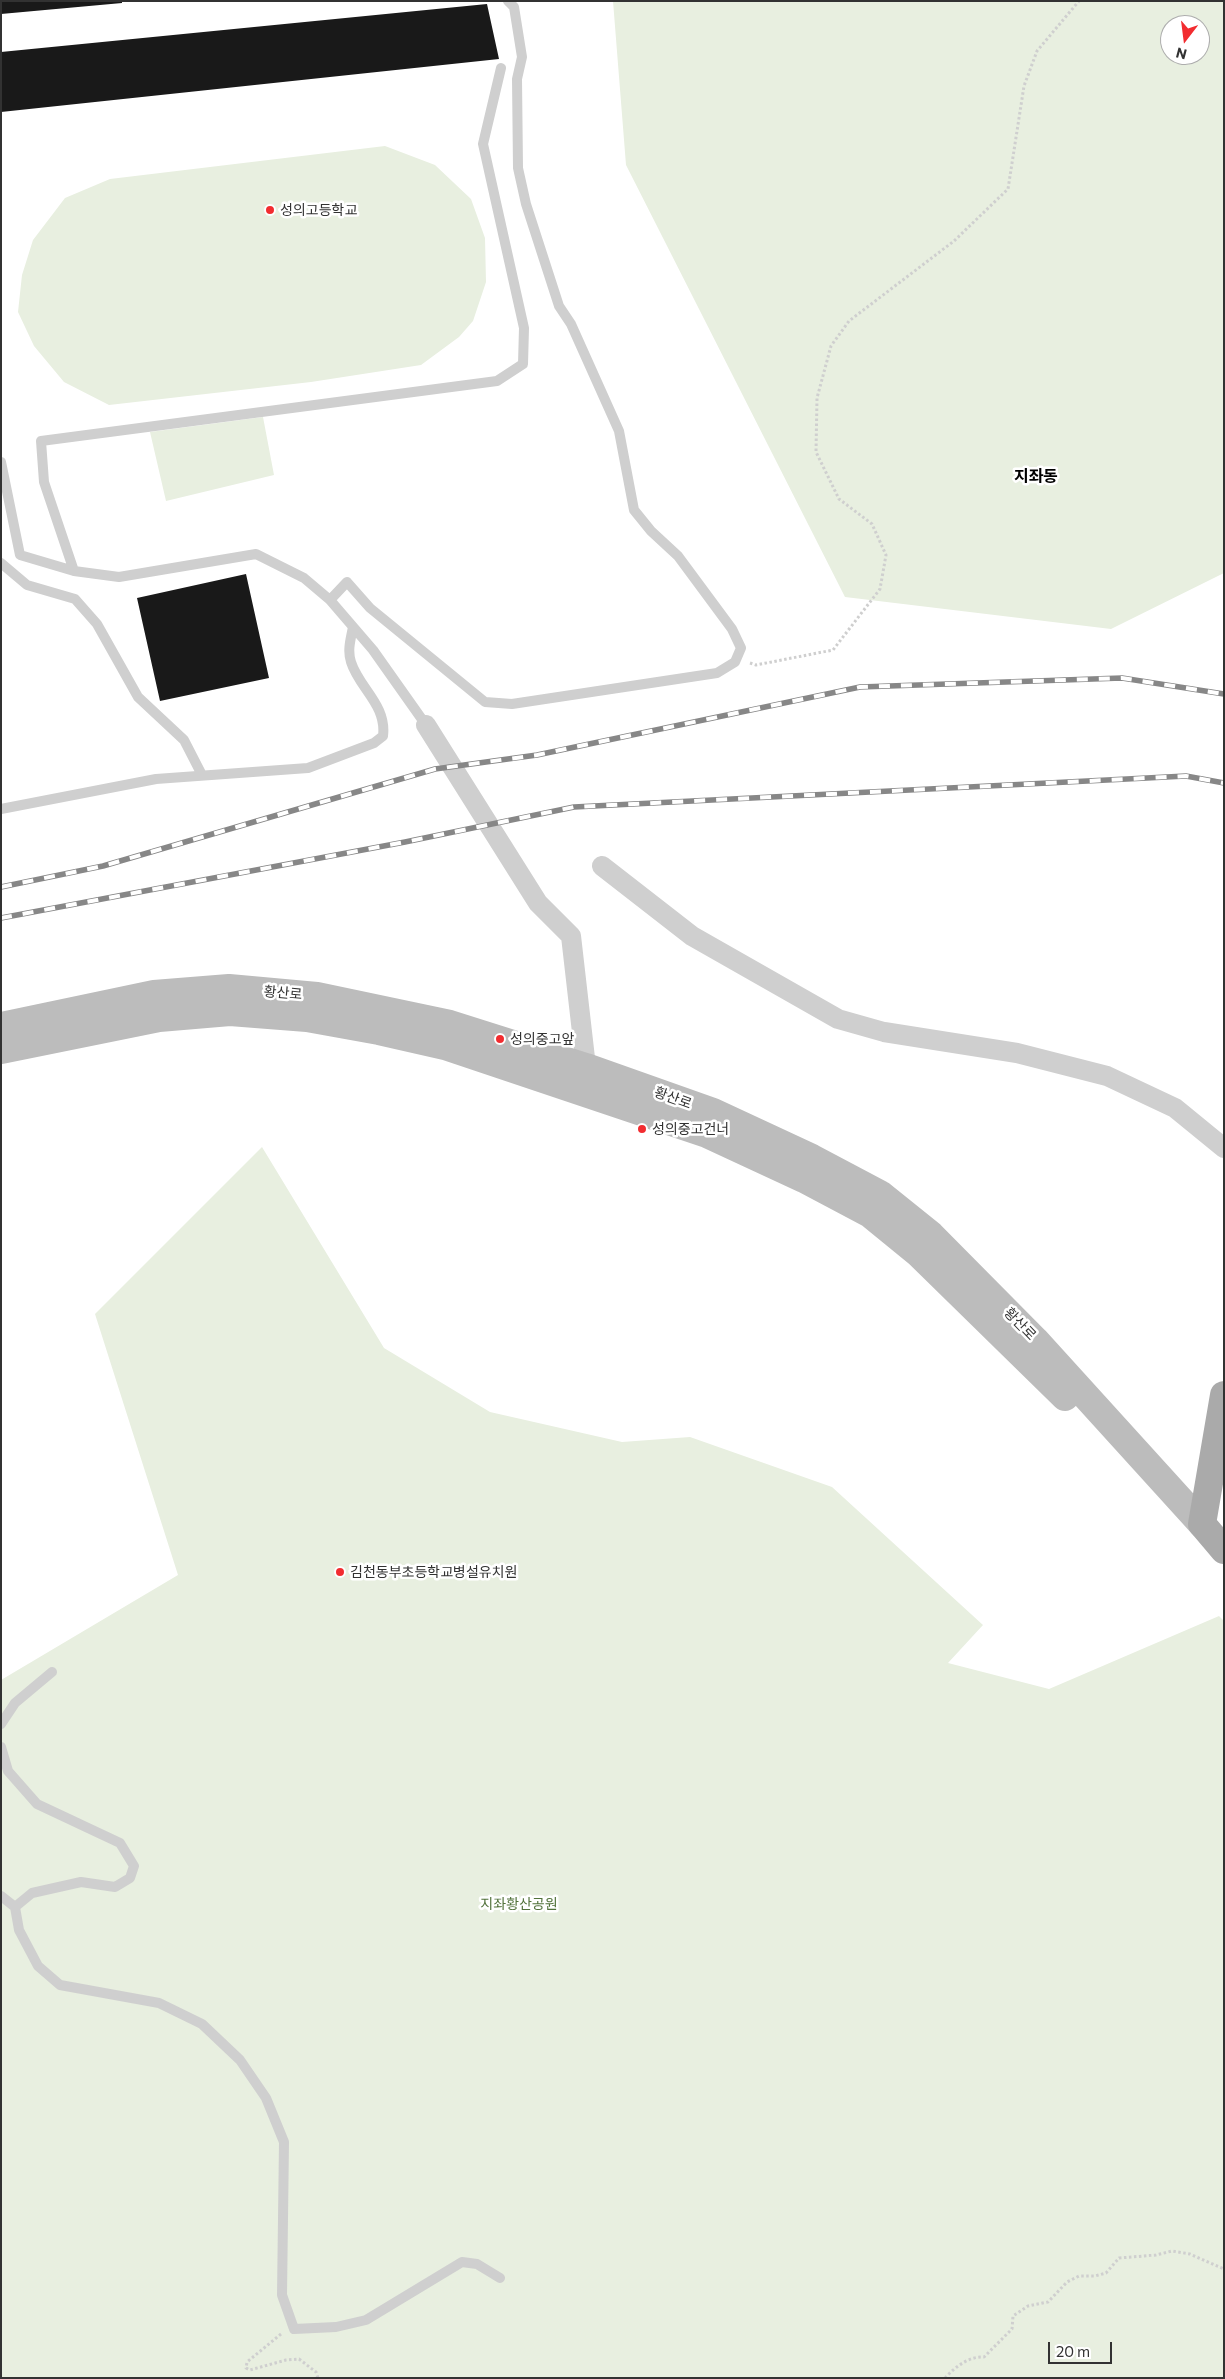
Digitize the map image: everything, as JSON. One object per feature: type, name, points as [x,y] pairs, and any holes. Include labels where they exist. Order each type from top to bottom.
[{"type":"main road","points":[[1202,1524],[1224,1395]]},
{"type":"main road","name":"황산로","points":[[1202,1524],[1224,1550]]},
{"type":"street","points":[[426,725],[538,903],[571,936],[586,1067]]},
{"type":"street","points":[[602,866],[692,936],[838,1019],[884,1032],[1017,1053],[1106,1076],[1174,1108],[1224,1148]]},
{"type":"street","name":"황산로","points":[[1,1026],[154,994],[229,988],[317,996],[441,1022],[586,1067],[713,1112],[812,1158],[880,1194],[930,1235],[1035,1340],[1202,1524]]},
{"type":"street","name":"황산로","points":[[1,1050],[159,1018],[230,1012],[308,1018],[445,1046],[707,1134],[804,1179],[870,1214],[918,1254],[1021,1357],[1202,1524]]},
{"type":"lane","points":[[330,600],[347,582],[370,608],[485,702],[512,704],[717,672],[736,660],[741,648],[732,629],[678,556],[651,531],[634,510],[619,431],[571,324],[559,306],[526,204],[518,168],[517,78],[522,57],[514,7],[508,1]]},
{"type":"lane","points":[[74,571],[44,482],[41,441],[497,381],[523,364],[524,328],[483,144],[501,68]]},
{"type":"lane","points":[[1,462],[20,556],[74,571],[119,577],[256,554],[304,578],[330,600],[373,650],[426,725]]},
{"type":"lane","points":[[1,563],[27,585],[75,599],[97,624],[138,696],[184,740],[202,775]]},
{"type":"lane","points":[[1,809],[115,786],[202,775],[308,768],[374,743],[383,736],[384,724],[351,662],[349,646],[353,627]]},
{"type":"lane","points":[[1,1724],[15,1703],[52,1672]]},
{"type":"lane","points":[[1,1747],[8,1772],[37,1804],[120,1843],[134,1866],[130,1878],[114,1886],[81,1882],[32,1893],[15,1907]]},
{"type":"lane","points":[[1,1896],[15,1907],[19,1930],[38,1966],[60,1985],[159,2003],[202,2024],[240,2060],[266,2098],[284,2142],[282,2295],[294,2329],[336,2327],[366,2320],[462,2262],[477,2264],[500,2278]]},
{"type":"path","points":[[736,660],[756,665],[833,650],[880,589],[886,555],[878,534],[872,524],[839,499],[816,452],[816,398],[832,346],[849,321],[954,242],[1008,189],[1024,86],[1037,51],[1080,1]]},
{"type":"path","points":[[945,2378],[954,2368],[976,2356],[984,2357],[1012,2329],[1013,2316],[1028,2306],[1048,2302],[1067,2282],[1079,2276],[1095,2276],[1106,2273],[1119,2258],[1156,2255],[1172,2251],[1190,2254],[1224,2269]]},
{"type":"path","points":[[292,2324],[247,2362],[246,2368],[250,2370],[286,2360],[299,2359],[316,2372],[318,2378]]},
{"type":"green space","points":[[613,1],[1224,1],[1224,573],[1111,629],[845,597],[626,165]]},
{"type":"green space","points":[[385,146],[435,165],[471,199],[485,238],[486,282],[473,321],[459,337],[421,365],[311,382],[109,405],[64,382],[34,346],[18,312],[22,275],[33,240],[65,198],[110,179]]},
{"type":"green space","points":[[263,417],[274,475],[166,501],[150,432]]},
{"type":"green space","name":"지좌황산공원","points":[[262,1147],[384,1348],[490,1412],[622,1442],[690,1437],[832,1487],[983,1625],[948,1663],[1049,1689],[1219,1616],[1224,1621],[1224,2378],[1,2378],[1,1680],[178,1575],[95,1314]]},
{"type":"building","points":[[1,1],[122,1],[122,3],[1,14]]},
{"type":"building","points":[[487,4],[499,59],[1,112],[1,52]]},
{"type":"building","points":[[246,574],[269,678],[160,701],[137,598]]},
{"type":"railway","points":[[1,887],[103,866],[435,769],[537,755],[860,687],[1122,678],[1224,694]]},
{"type":"railway","points":[[1,918],[405,842],[574,807],[1186,776],[1224,783]]},
{"type":"place","name":"성의고등학교","points":[[270,210]]},
{"type":"place","name":"성의중고앞","points":[[500,1039]]},
{"type":"place","name":"성의중고건너","points":[[642,1129]]},
{"type":"place","name":"김천동부초등학교병설유치원","points":[[340,1572]]},
{"type":"district","name":"지좌동","points":[[1036,477]]}]
